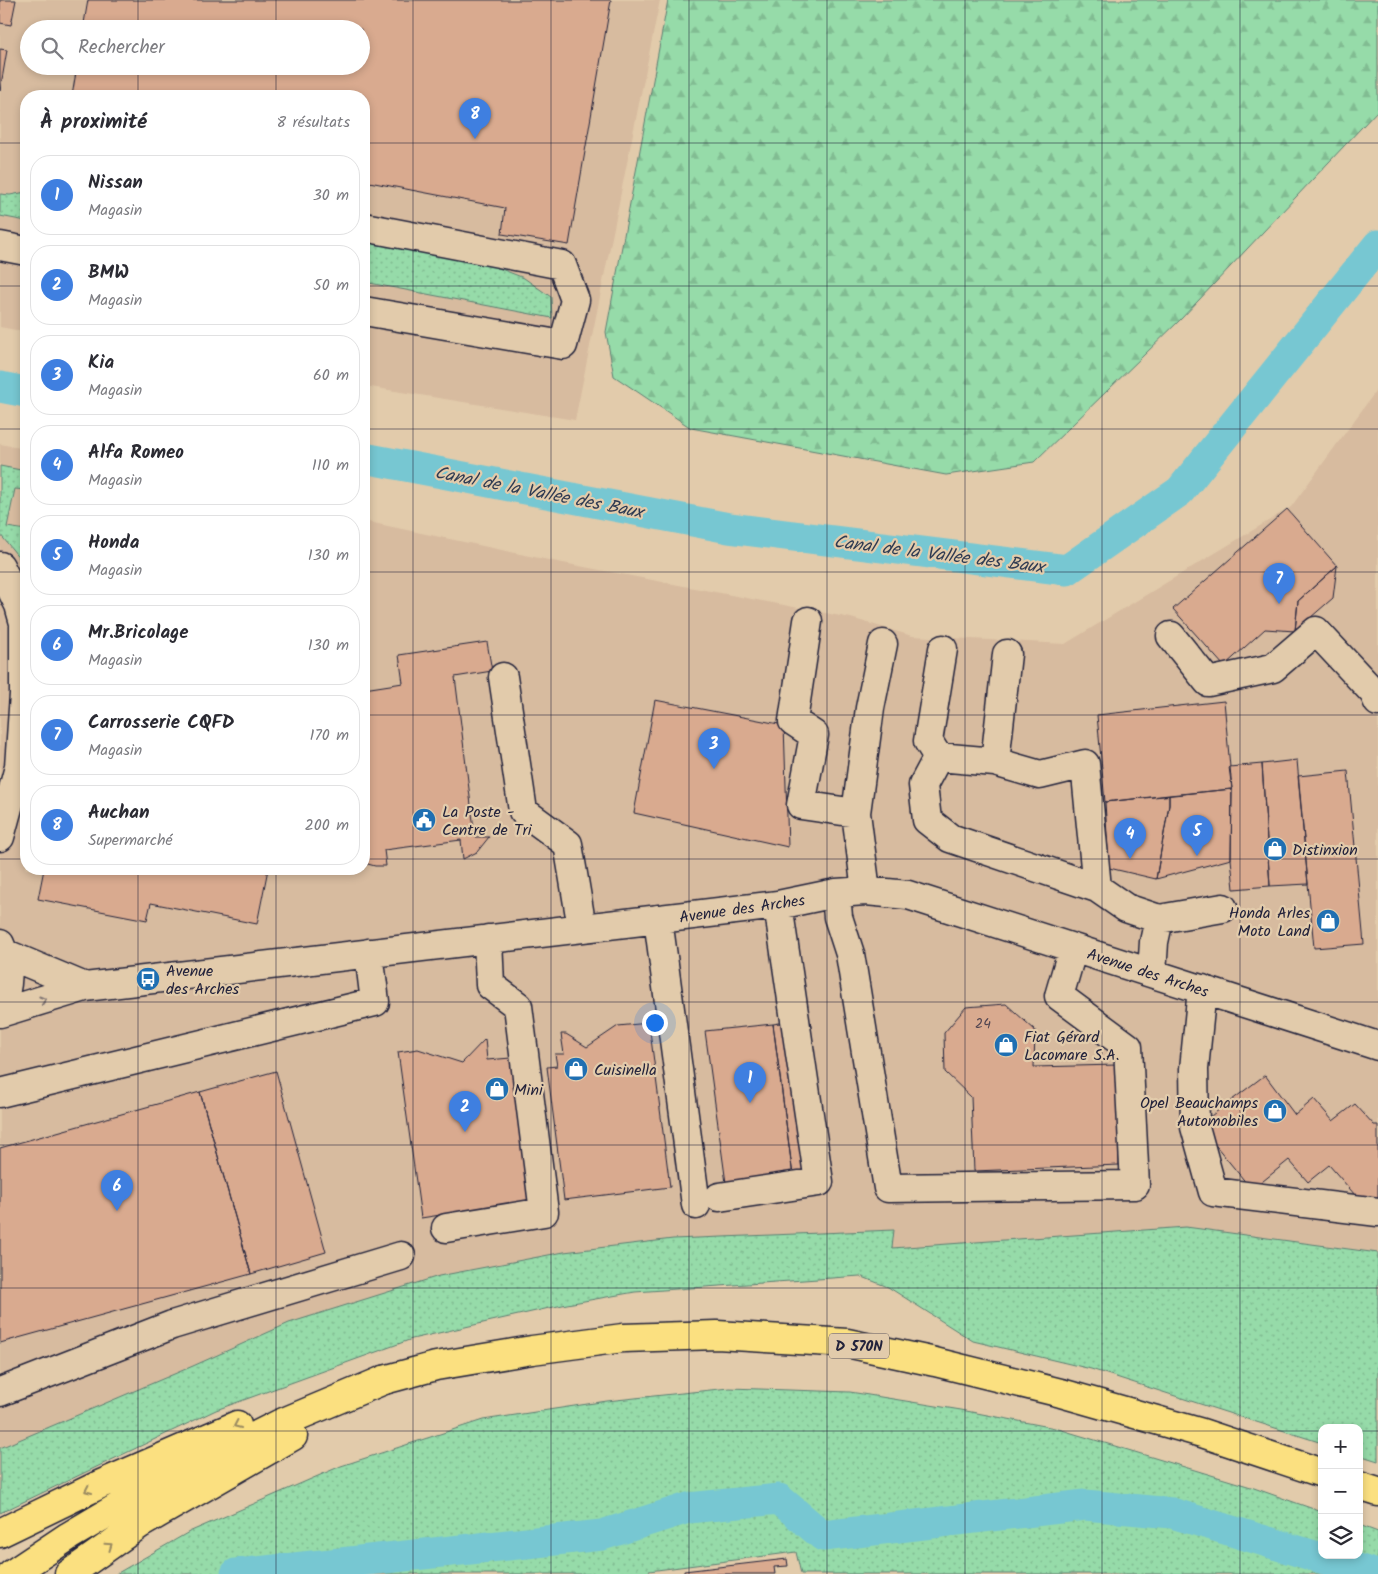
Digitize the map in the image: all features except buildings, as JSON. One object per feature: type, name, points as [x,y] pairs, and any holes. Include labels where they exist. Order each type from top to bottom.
[{"type":"main road","name":"D 570N","points":[[384,1380],[436,1366],[532,1350],[623,1338],[717,1335],[847,1343],[935,1362],[1060,1393],[1202,1434],[1318,1472]]},
{"type":"main road","points":[[0,1532],[101,1484],[271,1410],[384,1380]]},
{"type":"main road","points":[[19,1569],[123,1504],[196,1466],[279,1424],[384,1380]]},
{"type":"main road","points":[[69,1574],[140,1524],[286,1441],[384,1380]]},
{"type":"main road","points":[[1363,1487],[1378,1492]]},
{"type":"street","points":[[370,228],[562,265],[576,300],[564,345],[370,312]]},
{"type":"street","points":[[0,246],[20,250]]},
{"type":"street","points":[[0,566],[20,609]]},
{"type":"street","points":[[808,621],[793,721],[814,735],[800,805],[856,813]]},
{"type":"street","points":[[1171,636],[1208,682],[1273,668],[1316,631],[1377,692]]},
{"type":"street","points":[[866,891],[856,813],[870,708],[883,644]]},
{"type":"street","points":[[938,757],[928,741],[943,649]]},
{"type":"street","points":[[994,762],[1007,654]]},
{"type":"street","points":[[503,678],[523,811],[568,844],[582,928]]},
{"type":"street","points":[[0,837],[19,767],[20,752]]},
{"type":"street","points":[[938,757],[994,762],[1040,775],[1085,764],[1097,888]]},
{"type":"street","points":[[938,757],[922,785],[927,820],[950,838],[1097,888],[1126,908],[1159,919],[1223,908]]},
{"type":"street","name":"Avenue des Arches","points":[[0,1012],[85,987],[778,905],[836,893],[866,891],[908,895],[1378,1046]]},
{"type":"street","points":[[836,893],[838,917],[850,954],[888,1188],[1135,1185],[1128,1047],[1059,996],[1072,948]]},
{"type":"street","points":[[658,919],[708,1201],[819,1182],[778,905]]},
{"type":"street","points":[[1152,973],[1154,942],[1159,919]]},
{"type":"street","points":[[446,1228],[544,1212],[518,1006],[490,985],[488,939]]},
{"type":"street","points":[[0,1012],[6,995],[8,974],[2,948]]},
{"type":"street","name":"Avenue des Arches","points":[[2,948],[85,987]]},
{"type":"street","points":[[0,1092],[375,1002],[369,953]]},
{"type":"street","points":[[1202,989],[1194,1069],[1194,1127],[1213,1192],[1378,1212]]},
{"type":"street","points":[[0,1392],[172,1325],[401,1256]]},
{"type":"shaded area","points":[[0,0],[660,0],[575,420],[370,387],[370,90],[20,90],[20,331],[0,327]]},
{"type":"shaded area","points":[[1378,388],[1378,1253],[1186,1227],[443,1302],[0,1462],[0,444],[20,448],[20,875],[370,875],[370,522],[558,562],[851,618],[912,636],[1065,644],[1291,507]]},
{"type":"green space","points":[[668,0],[1378,0],[1378,110],[1181,319],[1034,462],[946,475],[691,428],[614,376],[606,332]]},
{"type":"green space","points":[[20,193],[20,220],[0,216],[0,194]]},
{"type":"green space","points":[[370,242],[483,262],[524,278],[551,297],[552,318],[370,283]]},
{"type":"green space","points":[[0,466],[20,470],[20,489],[15,489],[7,527],[20,529],[20,559],[0,534]]},
{"type":"green space","points":[[1186,1227],[1378,1253],[1378,1461],[1363,1456],[1363,1424],[1318,1424],[1318,1442],[1091,1369],[973,1341],[888,1287],[860,1276],[635,1292],[567,1304],[412,1339],[216,1410],[0,1513],[0,1448],[289,1323],[439,1276],[564,1252],[673,1239],[894,1230],[892,1248]]},
{"type":"green space","points":[[729,1388],[850,1392],[1055,1428],[1251,1487],[1318,1511],[1318,1559],[1363,1559],[1363,1526],[1378,1532],[1378,1574],[801,1574],[796,1552],[649,1571],[649,1574],[116,1574],[189,1532],[341,1466],[483,1420],[607,1401]]},
{"type":"waterway","name":"Canal de la Vallée des Baux","points":[[370,459],[729,528],[1067,570],[1180,491],[1378,245]]},
{"type":"waterway","name":"Canal de la Vallée des Baux","points":[[0,387],[20,391]]},
{"type":"waterway","points":[[236,1574],[602,1535],[688,1508],[779,1499],[823,1536],[1085,1505],[1172,1513],[1374,1574]]},
{"type":"place","name":"Auchan","points":[[475,139]]},
{"type":"place","name":"Carrosserie CQFD","points":[[1279,604]]},
{"type":"place","name":"Kia","points":[[714,769]]},
{"type":"place","name":"La Poste - Centre de Tri","points":[[424,820]]},
{"type":"place","name":"Distinxion","points":[[1275,849]]},
{"type":"place","name":"Honda","points":[[1197,856]]},
{"type":"place","name":"Alfa Romeo","points":[[1130,859]]},
{"type":"place","name":"Honda Arles Moto Land","points":[[1328,921]]},
{"type":"place","name":"Avenue des Arches","points":[[148,979]]},
{"type":"place","name":"Fiat Gérard Lacomare S.A.","points":[[1006,1045]]},
{"type":"place","name":"Cuisinella","points":[[576,1069]]},
{"type":"place","name":"Mini","points":[[497,1089]]},
{"type":"place","name":"Nissan","points":[[750,1103]]},
{"type":"place","name":"Opel Beauchamps Automobiles","points":[[1275,1111]]},
{"type":"place","name":"BMW","points":[[465,1132]]},
{"type":"place","name":"Mr.Bricolage","points":[[117,1211]]}]
